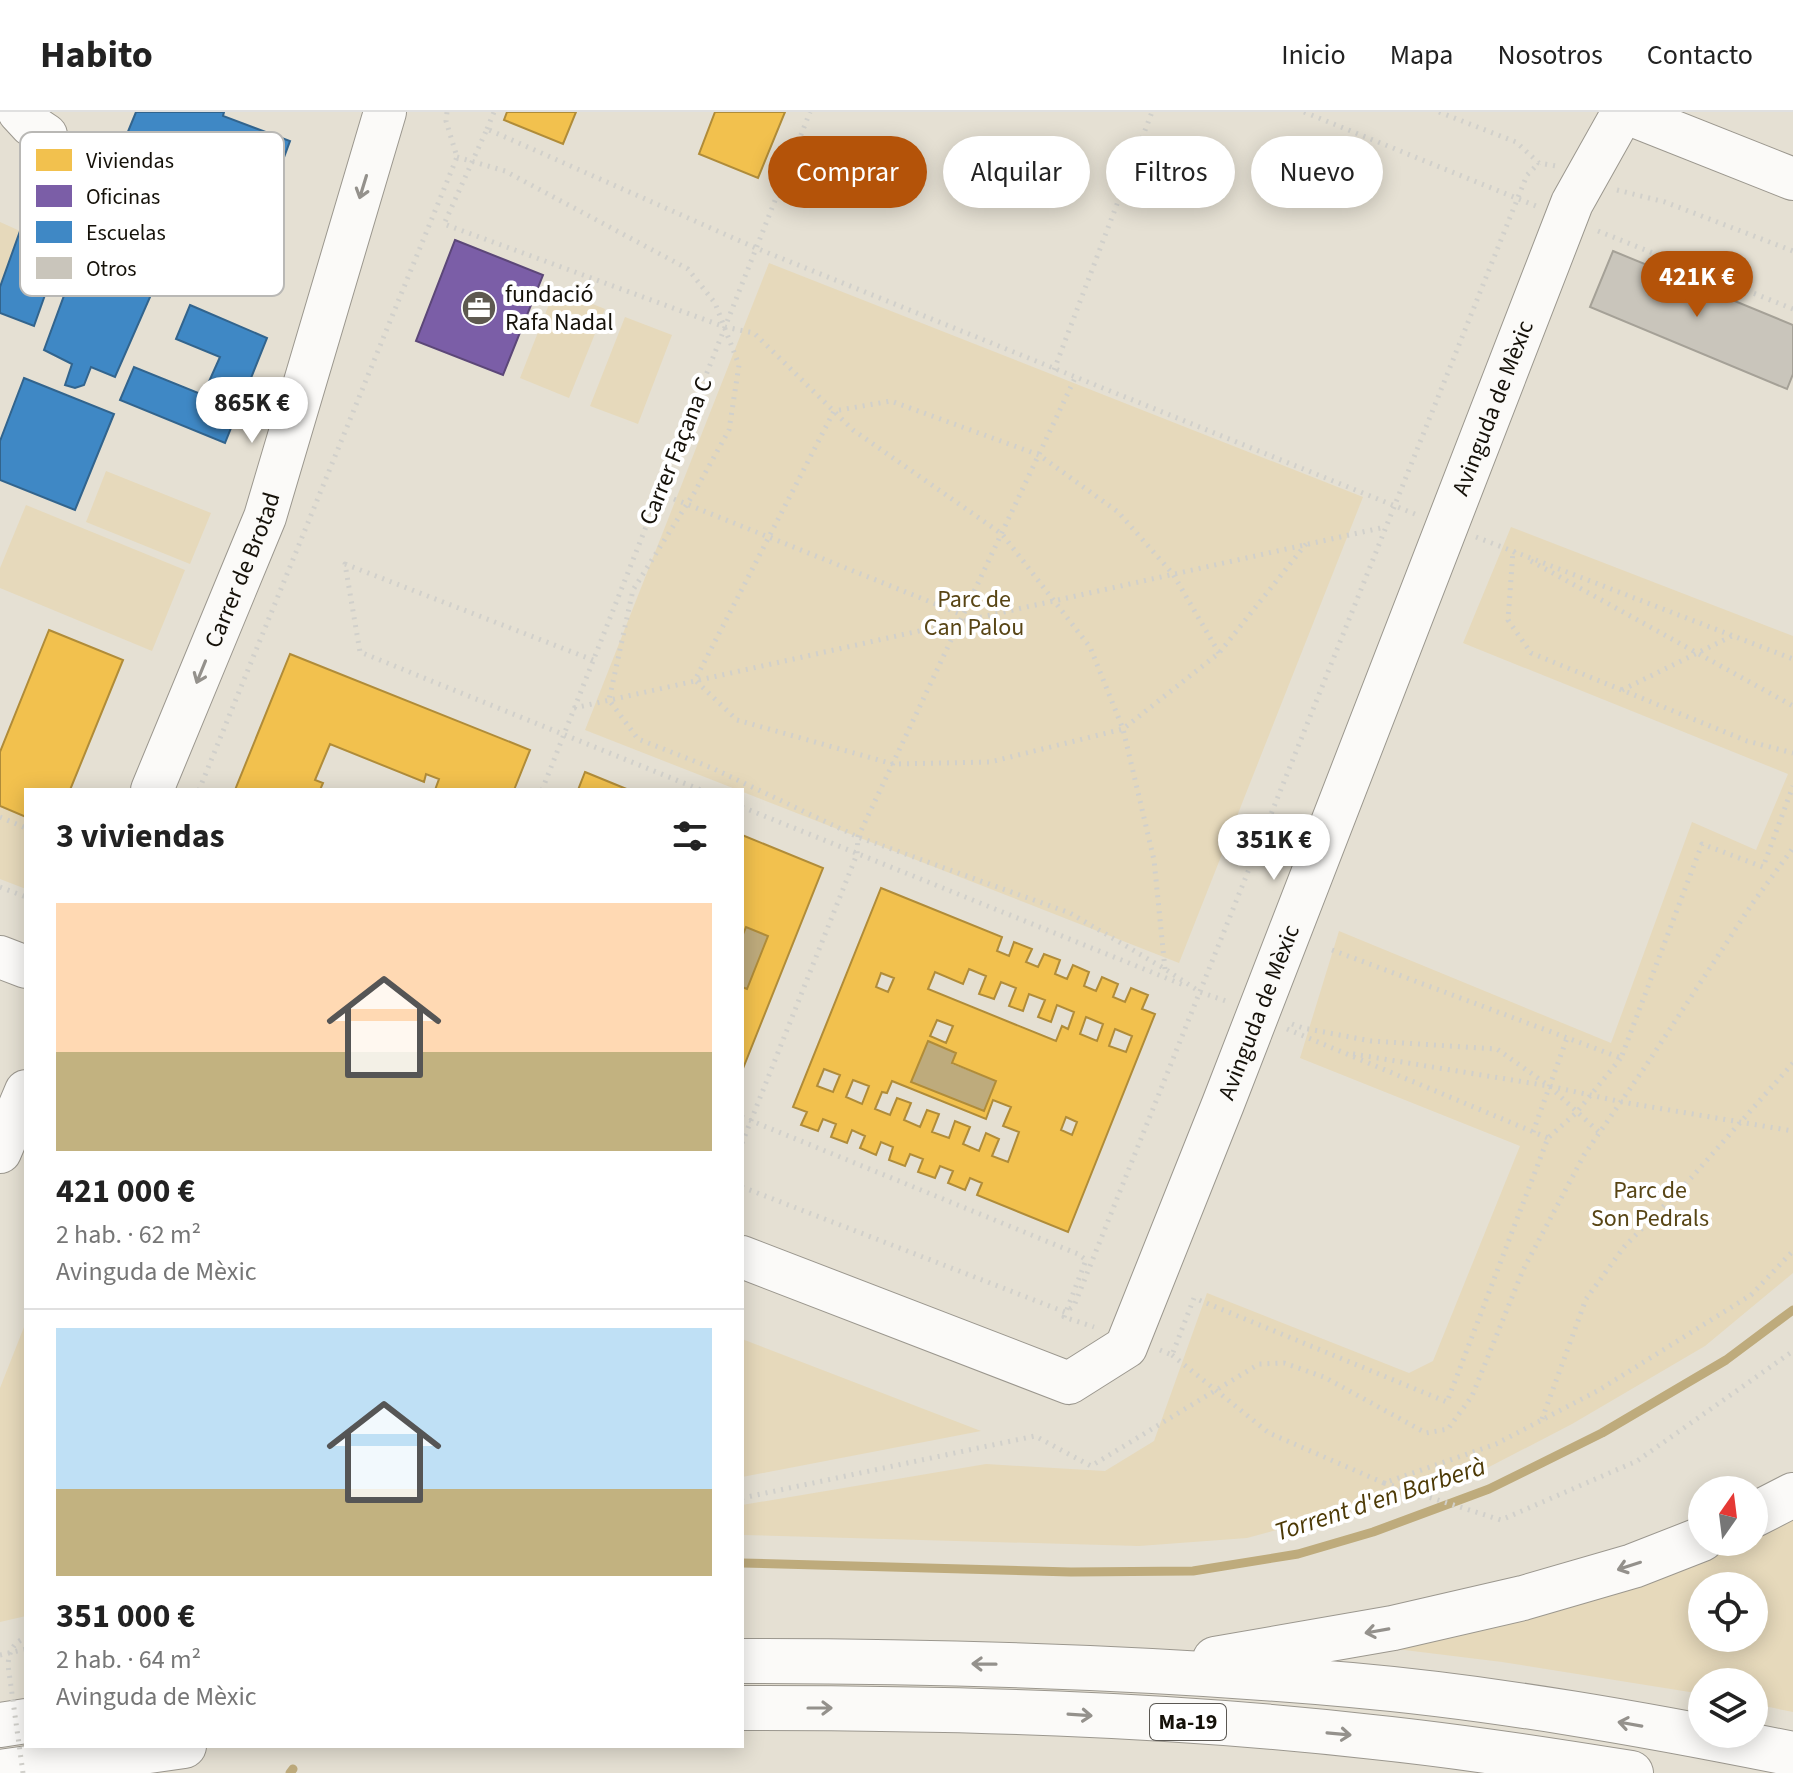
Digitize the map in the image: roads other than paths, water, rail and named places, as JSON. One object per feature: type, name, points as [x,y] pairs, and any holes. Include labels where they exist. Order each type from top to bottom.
[{"type":"highway","points":[[1768,1508],[1793,1495]]},
{"type":"highway","points":[[1146,1670],[1393,1628],[1523,1598],[1633,1566],[1688,1544]]},
{"type":"highway","name":"Ma-19","points":[[744,1661],[991,1664],[1146,1670],[1354,1685],[1481,1701],[1793,1754]]},
{"type":"highway","name":"Ma-19","points":[[744,1708],[897,1708],[1216,1723],[1371,1736],[1631,1773]]},
{"type":"highway","points":[[0,1725],[24,1721]]},
{"type":"highway","points":[[0,1772],[170,1748]]},
{"type":"street","name":"Carrer de Brotad","points":[[153,788],[265,517],[385,112]]},
{"type":"street","points":[[1623,112],[1793,179]]},
{"type":"street","name":"Avinguda de Mèxic","points":[[744,1258],[1069,1383],[1126,1347],[1572,203],[1623,112]]},
{"type":"street","points":[[0,957],[24,966]]},
{"type":"street","points":[[0,1152],[24,1096]]},
{"type":"waterway","name":"Torrent d'en Barberà","points":[[744,1563],[1071,1572],[1193,1571],[1298,1554],[1373,1532],[1489,1489],[1602,1433],[1726,1360],[1793,1310]]},
{"type":"waterway","name":"Torrent d'en Barberà","points":[[290,1773],[293,1769]]},
{"type":"place","name":"fundació Rafa Nadal","points":[[479,308]]},
{"type":"park label","name":"Parc de Can Palou","points":[[974,613]]},
{"type":"park label","name":"Parc de Son Pedrals","points":[[1650,1204]]}]
